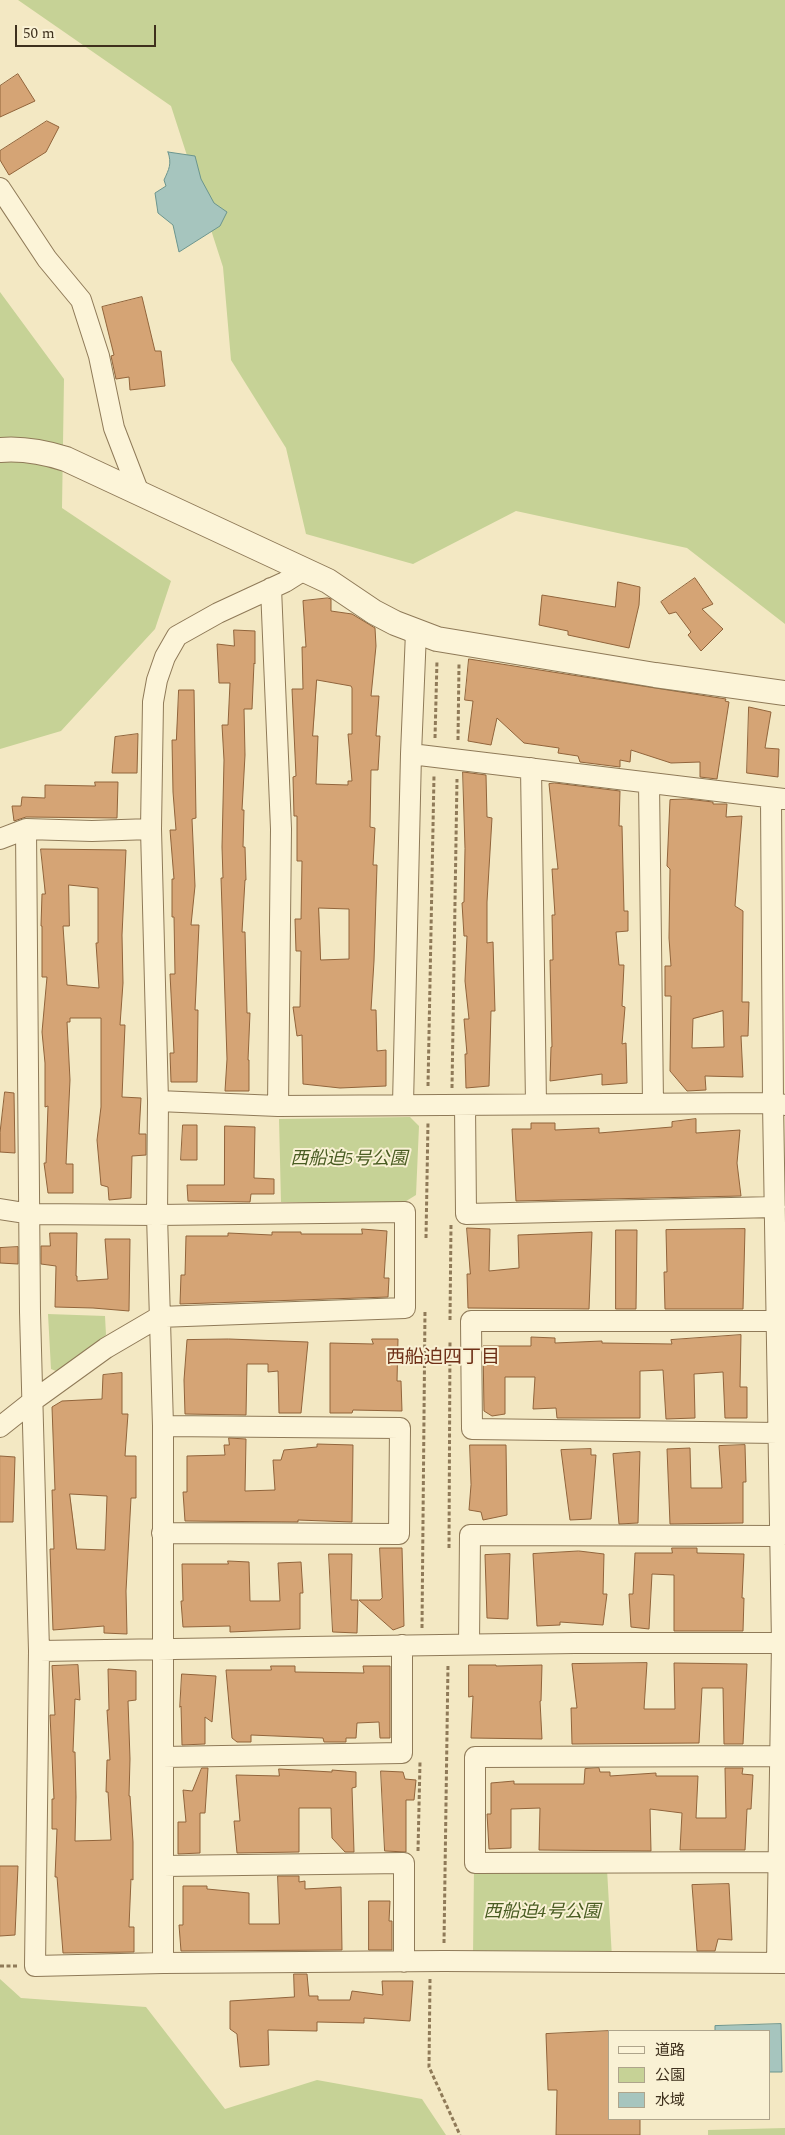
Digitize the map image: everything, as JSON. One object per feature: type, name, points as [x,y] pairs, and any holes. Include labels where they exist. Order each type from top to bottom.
[{"type":"street","points":[[0,188],[47,259],[81,300],[99,356],[114,428],[139,493]]},
{"type":"street","points":[[0,450],[33,450],[66,459],[328,581],[374,612],[416,632],[442,641],[655,675],[785,693]]},
{"type":"street","points":[[163,1963],[163,1426],[159,1317],[157,1215],[158,1101],[151,829],[153,702],[157,680],[165,657],[177,636],[218,613],[304,570]]},
{"type":"street","points":[[271,588],[281,829],[278,1106]]},
{"type":"street","points":[[403,1104],[411,754],[416,632]]},
{"type":"street","points":[[26,829],[31,1214],[30,1312],[34,1400],[39,1651],[36,1966],[437,1961],[781,1963],[779,1756],[784,1643],[780,1536],[775,1207],[779,1104],[778,798],[411,754]]},
{"type":"street","points":[[531,768],[536,1104]]},
{"type":"street","points":[[649,783],[653,1104]]},
{"type":"street","points":[[0,839],[26,829],[92,831],[151,829]]},
{"type":"street","points":[[158,1101],[278,1106],[403,1104],[779,1104]]},
{"type":"street","points":[[458,1105],[466,1214],[775,1207]]},
{"type":"street","points":[[0,1209],[31,1214],[157,1215],[405,1212],[405,1308],[159,1317],[106,1348],[0,1427]]},
{"type":"street","points":[[777,1321],[472,1321],[472,1429],[778,1433]]},
{"type":"street","points":[[162,1533],[399,1534],[400,1428],[163,1426]]},
{"type":"street","points":[[469,1644],[470,1536],[780,1536]]},
{"type":"street","points":[[39,1651],[448,1644],[784,1643]]},
{"type":"street","points":[[163,1757],[402,1753],[402,1645]]},
{"type":"street","points":[[779,1756],[475,1757],[475,1863],[779,1862]]},
{"type":"street","points":[[163,1866],[404,1863],[404,1962]]},
{"type":"path","points":[[458,1105],[458,759],[460,644]]},
{"type":"path","points":[[450,1324],[451,1215]]},
{"type":"path","points":[[449,1554],[450,1334]]},
{"type":"path","points":[[448,1644],[437,1961],[429,2067],[460,2135]]},
{"type":"green space","points":[[18,0],[785,0],[785,624],[687,548],[516,511],[413,564],[306,534],[286,448],[231,360],[223,267],[171,106]]},
{"type":"green space","points":[[0,292],[64,379],[62,508],[171,581],[155,629],[61,731],[0,749]]},
{"type":"green space","name":"西船迫5号公園","points":[[410,1117],[419,1126],[416,1195],[403,1203],[281,1202],[279,1119]]},
{"type":"green space","points":[[48,1314],[105,1316],[106,1335],[61,1373],[51,1369]]},
{"type":"green space","name":"西船迫4号公園","points":[[474,1868],[607,1869],[612,1958],[473,1956]]},
{"type":"green space","points":[[0,1979],[21,1998],[146,2007],[225,2109],[317,2080],[422,2099],[446,2135],[0,2135]]},
{"type":"green space","points":[[785,2128],[785,2135],[708,2135],[708,2130]]},
{"type":"water","points":[[168,152],[195,156],[201,179],[214,203],[227,212],[220,226],[179,252],[173,225],[158,213],[155,193],[166,186],[164,180],[170,163]]},
{"type":"water","points":[[781,2024],[782,2072],[770,2072],[770,2030],[715,2030],[715,2026]]},
{"type":"building","points":[[18,74],[35,101],[0,117],[0,86]]},
{"type":"building","points":[[47,121],[59,127],[46,152],[9,175],[0,160],[0,151]]},
{"type":"building","points":[[142,297],[155,351],[161,351],[165,386],[130,390],[129,377],[116,379],[111,356],[114,355],[102,307]]},
{"type":"building","points":[[695,578],[713,604],[702,609],[723,629],[701,651],[688,635],[691,632],[676,612],[669,614],[661,602]]},
{"type":"building","points":[[618,582],[640,587],[639,605],[629,648],[568,635],[568,631],[539,625],[542,595],[615,607]]},
{"type":"building","points":[[331,599],[331,611],[352,614],[375,628],[376,646],[371,696],[379,696],[376,736],[380,736],[378,770],[371,770],[370,827],[375,828],[373,865],[377,865],[371,1010],[376,1010],[377,1051],[386,1050],[386,1086],[340,1088],[303,1084],[302,1035],[297,1036],[293,1007],[300,1007],[301,951],[296,951],[295,919],[301,919],[302,861],[297,861],[297,816],[294,816],[293,777],[296,776],[292,689],[303,689],[302,647],[306,647],[303,601]],"holes":[[[317,680],[351,686],[352,688],[352,734],[348,734],[352,781],[348,781],[348,785],[316,784],[318,736],[313,736]],[[319,908],[349,909],[349,959],[321,960]]]},
{"type":"building","points":[[234,630],[255,631],[252,709],[244,709],[245,755],[242,810],[244,810],[243,847],[245,847],[246,880],[242,932],[245,932],[247,1013],[250,1013],[249,1091],[225,1091],[227,1059],[221,878],[223,878],[224,760],[222,725],[228,725],[230,683],[219,683],[217,644],[234,646]]},
{"type":"building","points":[[469,659],[726,699],[725,701],[729,702],[717,779],[700,777],[700,762],[671,763],[631,750],[630,762],[620,760],[620,767],[580,762],[578,756],[558,753],[559,748],[524,743],[497,718],[491,745],[468,741],[473,701],[465,700]]},
{"type":"building","points":[[179,690],[194,690],[196,818],[192,819],[195,886],[191,925],[199,925],[195,1010],[198,1010],[197,1082],[171,1082],[170,1053],[174,1053],[170,974],[175,974],[174,917],[172,917],[172,879],[174,879],[170,830],[176,830],[172,740],[176,740]]},
{"type":"building","points":[[749,707],[771,712],[765,748],[779,749],[778,777],[747,773]]},
{"type":"building","points":[[138,734],[137,773],[112,773],[115,737]]},
{"type":"building","points":[[463,772],[486,775],[487,817],[492,818],[487,902],[487,943],[493,942],[495,1011],[491,1011],[489,1086],[466,1088],[465,1054],[467,1054],[464,1019],[469,1019],[465,981],[467,936],[464,936],[462,903],[464,902],[465,849]]},
{"type":"building","points":[[95,782],[118,782],[117,818],[26,817],[14,821],[12,806],[21,806],[22,797],[45,798],[45,785],[95,786]]},
{"type":"building","points":[[555,783],[620,791],[619,826],[622,826],[624,911],[628,911],[628,931],[616,932],[619,965],[624,965],[622,1006],[625,1007],[622,1044],[626,1043],[627,1083],[602,1085],[602,1074],[550,1081],[552,1047],[550,960],[553,960],[552,915],[555,915],[552,869],[558,869],[549,784]]},
{"type":"building","points":[[687,799],[713,802],[713,804],[727,804],[726,817],[742,816],[735,906],[743,911],[742,1002],[749,1002],[748,1036],[741,1036],[743,1077],[705,1076],[706,1090],[687,1091],[670,1071],[671,996],[665,996],[665,966],[671,966],[669,938],[670,869],[667,866],[670,800]],"holes":[[[723,1011],[724,1047],[692,1048],[693,1019]]]},
{"type":"building","points":[[41,849],[126,850],[122,935],[123,983],[120,1025],[125,1025],[122,1097],[141,1098],[139,1134],[146,1134],[146,1155],[132,1156],[131,1198],[109,1200],[108,1187],[101,1185],[97,1140],[101,1107],[101,1018],[70,1018],[70,1022],[67,1022],[70,1080],[66,1164],[73,1164],[73,1193],[48,1193],[44,1163],[46,1163],[48,1106],[45,1107],[45,1063],[42,1032],[47,977],[42,977],[42,894],[45,894]],"holes":[[[69,885],[98,888],[98,943],[96,943],[99,988],[67,985],[63,926],[69,926]]]},
{"type":"building","points":[[5,1092],[14,1093],[15,1153],[0,1152],[0,1133]]},
{"type":"building","points":[[696,1119],[696,1133],[740,1130],[737,1163],[741,1196],[516,1201],[512,1129],[531,1129],[531,1123],[555,1123],[555,1130],[599,1128],[599,1133],[672,1127],[672,1122]]},
{"type":"building","points":[[183,1125],[197,1125],[197,1160],[181,1160]]},
{"type":"building","points":[[225,1126],[255,1127],[254,1178],[274,1179],[274,1194],[251,1194],[250,1202],[188,1201],[187,1185],[224,1185]]},
{"type":"building","points":[[467,1228],[490,1229],[489,1271],[519,1268],[518,1235],[592,1232],[589,1309],[468,1308],[467,1274],[470,1274]]},
{"type":"building","points":[[362,1229],[387,1231],[384,1278],[389,1278],[388,1297],[180,1304],[181,1275],[185,1275],[186,1236],[228,1236],[228,1233],[272,1235],[272,1232],[362,1234]]},
{"type":"building","points":[[745,1229],[743,1309],[665,1309],[664,1272],[667,1272],[666,1230]]},
{"type":"building","points":[[616,1230],[637,1230],[636,1309],[616,1309]]},
{"type":"building","points":[[50,1233],[77,1233],[77,1281],[108,1279],[105,1239],[130,1239],[129,1311],[55,1307],[56,1266],[41,1264],[41,1246],[50,1246]]},
{"type":"building","points":[[18,1247],[18,1264],[0,1263],[0,1248]]},
{"type":"building","points":[[741,1335],[740,1387],[747,1387],[747,1418],[725,1418],[723,1372],[694,1374],[695,1418],[666,1419],[663,1370],[640,1371],[640,1418],[557,1418],[556,1408],[533,1409],[535,1377],[505,1377],[505,1414],[492,1416],[484,1411],[483,1346],[531,1346],[531,1337],[555,1338],[555,1343],[602,1341],[602,1343],[672,1344],[671,1340]]},
{"type":"building","points":[[229,1339],[308,1342],[301,1413],[279,1413],[278,1371],[268,1372],[268,1364],[247,1364],[246,1415],[185,1414],[184,1380],[187,1340]]},
{"type":"building","points":[[372,1339],[398,1339],[397,1381],[401,1381],[402,1411],[353,1410],[352,1413],[330,1413],[330,1343],[373,1344]]},
{"type":"building","points":[[122,1373],[122,1414],[128,1414],[125,1456],[136,1456],[136,1498],[131,1498],[126,1591],[127,1634],[104,1633],[104,1626],[53,1630],[50,1549],[54,1549],[52,1490],[55,1490],[52,1407],[62,1401],[102,1399],[103,1375]],"holes":[[[70,1494],[107,1496],[105,1550],[77,1549]]]},
{"type":"building","points":[[229,1438],[246,1439],[245,1491],[275,1490],[273,1460],[281,1460],[284,1450],[317,1447],[317,1444],[353,1445],[352,1522],[298,1520],[298,1522],[185,1521],[183,1492],[187,1492],[187,1456],[225,1455],[224,1445],[229,1445]]},
{"type":"building","points":[[470,1445],[506,1445],[507,1515],[483,1520],[481,1512],[469,1510],[471,1485]]},
{"type":"building","points":[[745,1445],[746,1482],[743,1482],[743,1523],[670,1524],[667,1449],[690,1448],[691,1488],[722,1488],[719,1446]]},
{"type":"building","points":[[591,1449],[591,1455],[596,1455],[591,1519],[570,1520],[561,1450]]},
{"type":"building","points":[[640,1452],[638,1523],[619,1524],[613,1454]]},
{"type":"building","points":[[0,1456],[15,1457],[13,1522],[0,1522]]},
{"type":"building","points":[[380,1548],[402,1548],[404,1626],[393,1630],[359,1600],[380,1600],[382,1598]]},
{"type":"building","points":[[672,1548],[697,1548],[697,1553],[744,1554],[743,1631],[674,1631],[674,1575],[652,1574],[649,1629],[631,1627],[629,1594],[633,1594],[635,1553],[672,1553]]},
{"type":"building","points":[[579,1551],[604,1554],[603,1594],[607,1594],[603,1625],[560,1622],[560,1625],[537,1626],[533,1554]]},
{"type":"building","points":[[329,1554],[352,1554],[351,1600],[358,1600],[357,1633],[333,1632]]},
{"type":"building","points":[[510,1554],[508,1619],[487,1618],[485,1555]]},
{"type":"building","points":[[228,1561],[249,1562],[250,1601],[280,1601],[278,1563],[301,1562],[303,1593],[300,1593],[300,1629],[230,1632],[230,1626],[183,1627],[181,1601],[183,1601],[182,1564],[228,1564]]},
{"type":"building","points":[[647,1663],[644,1709],[675,1709],[674,1663],[747,1664],[743,1744],[724,1744],[723,1688],[702,1688],[699,1743],[572,1744],[571,1708],[577,1708],[572,1664]]},
{"type":"building","points":[[78,1665],[80,1700],[75,1699],[73,1752],[75,1752],[75,1841],[111,1840],[108,1792],[106,1792],[107,1760],[110,1760],[107,1710],[109,1710],[108,1669],[136,1671],[136,1700],[128,1701],[129,1796],[133,1842],[133,1880],[131,1879],[129,1927],[134,1927],[134,1952],[63,1953],[57,1877],[55,1877],[57,1829],[52,1829],[52,1799],[54,1799],[50,1715],[55,1715],[52,1666]]},
{"type":"building","points":[[469,1665],[542,1665],[540,1701],[542,1739],[471,1738],[473,1696],[469,1697]]},
{"type":"building","points":[[271,1666],[295,1666],[295,1672],[364,1673],[363,1666],[390,1666],[390,1738],[380,1738],[379,1722],[357,1723],[356,1738],[346,1738],[346,1742],[324,1742],[323,1738],[251,1735],[251,1742],[237,1742],[232,1738],[226,1670],[271,1670]]},
{"type":"building","points":[[182,1674],[216,1676],[212,1722],[205,1717],[205,1744],[182,1745],[180,1707]]},
{"type":"building","points":[[202,1768],[208,1768],[205,1813],[200,1813],[200,1853],[178,1854],[178,1822],[186,1822],[183,1790],[192,1791]]},
{"type":"building","points":[[599,1768],[600,1772],[610,1772],[610,1776],[656,1773],[656,1776],[698,1776],[696,1818],[726,1818],[725,1768],[743,1768],[742,1774],[753,1775],[751,1809],[747,1809],[745,1850],[680,1850],[682,1813],[650,1809],[651,1851],[539,1850],[540,1808],[511,1809],[511,1848],[489,1849],[487,1814],[491,1814],[491,1783],[514,1781],[514,1784],[584,1784],[585,1769]]},
{"type":"building","points":[[279,1769],[356,1772],[356,1787],[352,1788],[354,1852],[345,1852],[332,1838],[331,1808],[299,1808],[299,1852],[237,1853],[234,1821],[240,1821],[236,1775],[279,1776]]},
{"type":"building","points":[[381,1771],[403,1772],[405,1779],[416,1780],[414,1800],[406,1800],[406,1852],[385,1851]]},
{"type":"building","points":[[0,1866],[18,1866],[15,1935],[0,1936]]},
{"type":"building","points":[[278,1876],[299,1876],[299,1882],[305,1881],[305,1889],[341,1887],[342,1950],[181,1951],[179,1925],[183,1925],[183,1886],[207,1886],[207,1889],[249,1893],[249,1924],[279,1924]]},
{"type":"building","points":[[729,1884],[732,1940],[718,1939],[715,1951],[697,1951],[692,1885]]},
{"type":"building","points":[[369,1901],[390,1901],[389,1921],[392,1921],[392,1950],[369,1950]]},
{"type":"building","points":[[294,1974],[307,1974],[309,1996],[318,1996],[318,2000],[350,2000],[352,1991],[383,1995],[382,1981],[413,1981],[410,2021],[364,2018],[364,2023],[317,2022],[317,2031],[268,2030],[269,2065],[240,2067],[237,2034],[230,2029],[230,2001],[294,1997]]},
{"type":"building","points":[[608,2031],[608,2120],[640,2120],[640,2135],[556,2135],[557,2090],[548,2090],[546,2034]]},
{"type":"district","name":"西船迫四丁目","points":[[443,1359]]}]
